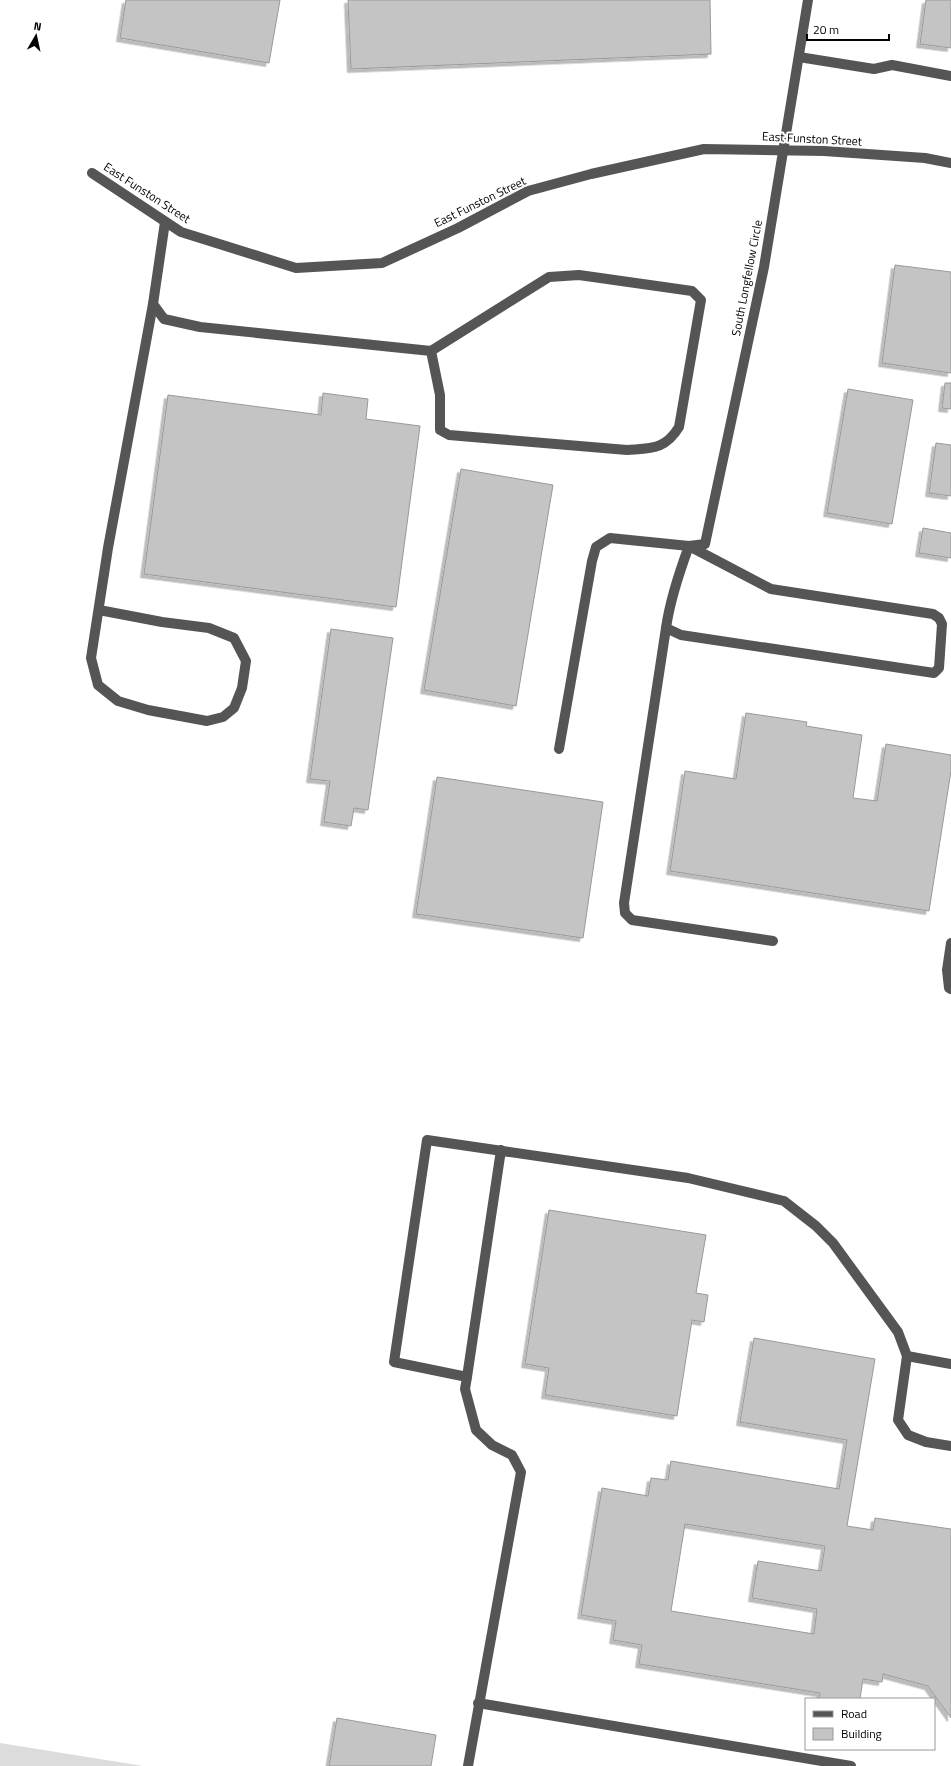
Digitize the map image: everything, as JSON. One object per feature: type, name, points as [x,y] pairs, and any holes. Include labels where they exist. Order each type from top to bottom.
[{"type":"street","name":"South Longfellow Circle","points":[[689,546],[705,544],[764,267],[808,0]]},
{"type":"street","points":[[799,57],[874,68],[892,65],[951,76]]},
{"type":"street","name":"East Funston Street","points":[[92,173],[181,232],[296,268],[382,263],[458,228],[528,191],[591,174],[704,149],[784,150],[925,158],[951,163]]},
{"type":"street","points":[[99,610],[162,622],[209,628],[234,638],[246,661],[242,688],[234,708],[223,717],[207,720],[148,710],[118,701],[98,685],[91,658],[108,548],[153,304],[165,222]]},
{"type":"street","points":[[153,304],[164,320],[200,327],[431,351],[549,278],[563,275],[579,275],[692,291],[701,300],[679,427],[672,439],[656,447],[627,450],[449,435],[440,430],[440,394],[431,351]]},
{"type":"street","points":[[558,749],[596,547],[610,538],[689,546],[771,589],[933,614],[939,618],[942,624],[939,668],[934,673],[681,636],[666,628]]},
{"type":"street","points":[[689,546],[668,610],[625,895],[625,913],[632,920],[773,941]]},
{"type":"street","points":[[951,944],[946,970],[949,988],[951,989]]},
{"type":"street","points":[[467,1377],[394,1362],[427,1140],[688,1178],[784,1202],[816,1226],[833,1243],[898,1332],[907,1356],[898,1420],[908,1435],[926,1442],[951,1446]]},
{"type":"street","points":[[468,1766],[478,1703],[522,1472],[512,1455],[492,1445],[476,1430],[465,1389],[502,1150]]},
{"type":"street","points":[[907,1356],[951,1364]]},
{"type":"street","points":[[478,1703],[852,1766]]},
{"type":"shaded area","points":[[0,1743],[143,1766],[0,1766]]},
{"type":"building","points":[[126,0],[280,0],[269,63],[120,38]]},
{"type":"building","points":[[348,0],[710,0],[711,54],[351,69]]},
{"type":"building","points":[[926,0],[951,0],[951,48],[920,44]]},
{"type":"building","points":[[895,265],[951,272],[951,373],[882,363]]},
{"type":"building","points":[[945,383],[951,383],[951,409],[942,408]]},
{"type":"building","points":[[848,389],[913,400],[892,524],[827,513]]},
{"type":"building","points":[[323,393],[368,399],[366,419],[420,426],[396,607],[144,574],[168,395],[321,415]]},
{"type":"building","points":[[936,443],[951,445],[951,496],[929,493]]},
{"type":"building","points":[[461,469],[553,485],[516,706],[424,690]]},
{"type":"building","points":[[923,528],[951,533],[951,558],[919,553]]},
{"type":"building","points":[[331,629],[393,638],[368,810],[354,808],[351,826],[324,822],[330,781],[310,779]]},
{"type":"building","points":[[746,713],[807,722],[806,726],[862,735],[853,798],[877,801],[886,744],[951,755],[951,771],[929,911],[670,871],[685,771],[736,779]]},
{"type":"building","points":[[437,777],[603,802],[583,938],[416,914]]},
{"type":"building","points":[[549,1210],[706,1235],[696,1293],[708,1295],[704,1322],[692,1320],[677,1416],[545,1395],[549,1368],[525,1364]]},
{"type":"building","points":[[754,1338],[875,1359],[847,1526],[873,1530],[875,1518],[951,1529],[951,1718],[928,1686],[883,1674],[882,1682],[863,1679],[860,1698],[819,1698],[820,1693],[639,1664],[642,1645],[613,1640],[616,1621],[581,1615],[602,1488],[648,1496],[651,1478],[668,1480],[671,1461],[839,1489],[847,1440],[740,1422]],"holes":[[[685,1524],[825,1546],[821,1571],[758,1561],[752,1598],[817,1609],[814,1634],[671,1611]]]},
{"type":"building","points":[[337,1718],[436,1735],[431,1766],[329,1766]]}]
